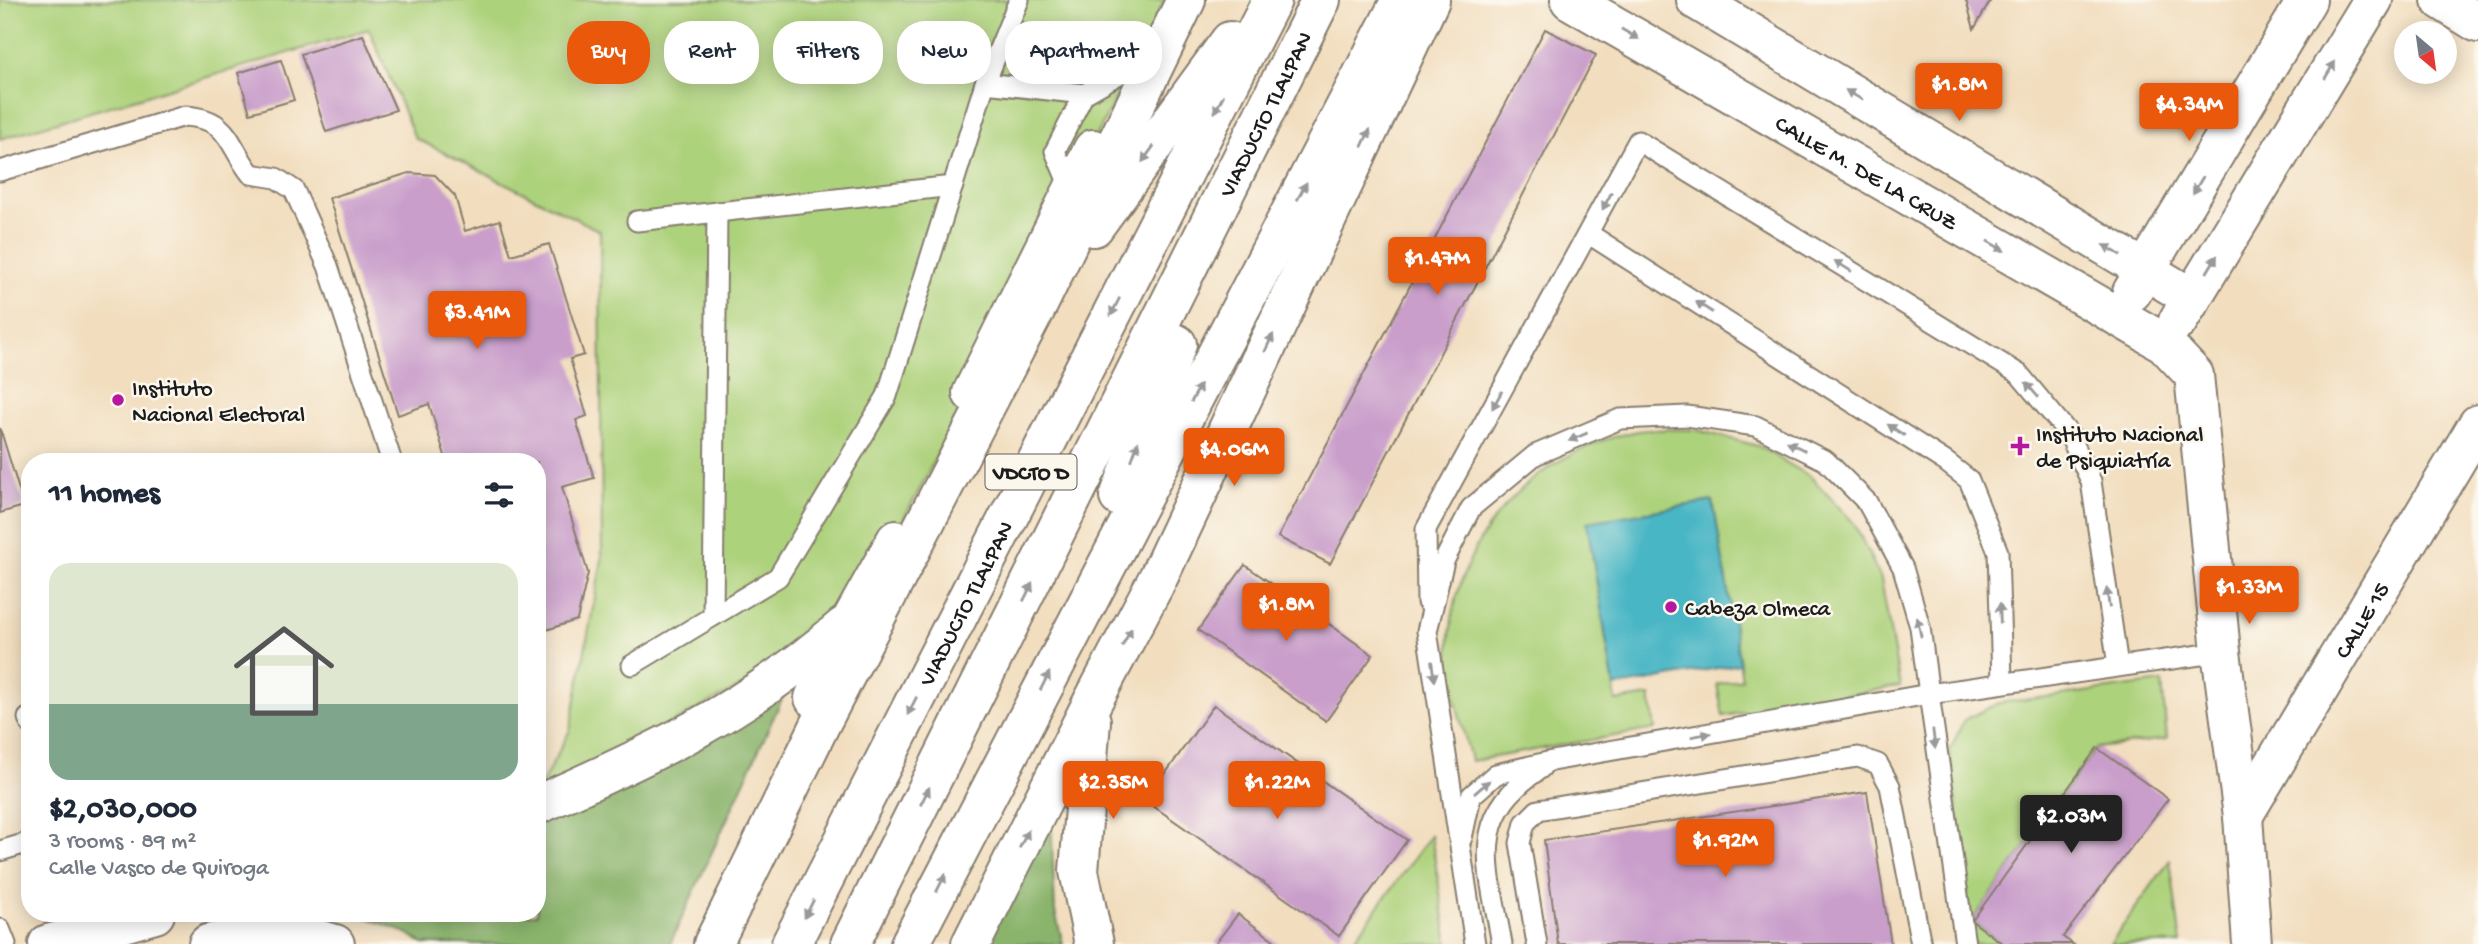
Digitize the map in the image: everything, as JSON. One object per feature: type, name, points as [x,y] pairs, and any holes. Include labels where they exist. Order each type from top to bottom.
[{"type":"main road","points":[[1157,21],[1167,0]]},
{"type":"main road","points":[[713,944],[828,709],[1040,301],[1186,0]]},
{"type":"main road","points":[[1040,301],[1261,0]]},
{"type":"main road","name":"VIADUCTO TLALPAN","points":[[791,944],[1272,0]]},
{"type":"main road","name":"VIADUCTO TLALPAN","points":[[850,944],[1321,0]]},
{"type":"main road","points":[[1070,631],[1140,439],[1227,215],[1335,0]]},
{"type":"main road","points":[[910,944],[1070,631],[1401,0]]},
{"type":"main road","points":[[971,944],[1158,578],[1430,0]]},
{"type":"main road","name":"CALLE M. DE LA CRUZ","points":[[1570,0],[2116,315],[2164,344],[2194,375],[2221,652],[2243,816],[2252,944]]},
{"type":"main road","points":[[1696,0],[2192,298]]},
{"type":"main road","points":[[2116,315],[2147,271],[2307,0]]},
{"type":"main road","points":[[2164,344],[2373,0]]},
{"type":"main road","points":[[2441,0],[2478,23]]},
{"type":"main road","points":[[695,944],[852,619],[922,492],[1126,84]]},
{"type":"main road","name":"CALLE 15","points":[[2243,816],[2478,424]]},
{"type":"main road","points":[[546,800],[663,749],[722,716],[778,679],[852,619]]},
{"type":"main road","points":[[1093,701],[1079,871],[1094,944]]},
{"type":"main road","points":[[48,944],[92,922]]},
{"type":"main road","points":[[208,944],[245,935],[292,932],[335,944]]},
{"type":"lane","points":[[991,68],[1019,0]]},
{"type":"lane","points":[[632,665],[778,577],[887,396],[985,84]]},
{"type":"lane","points":[[991,84],[1084,94]]},
{"type":"lane","points":[[1072,192],[1055,151],[1084,94],[1102,84]]},
{"type":"lane","points":[[0,171],[185,116],[206,117],[223,129],[251,174],[276,178],[294,190],[328,266],[389,453]]},
{"type":"lane","points":[[1475,944],[1427,631],[1426,529],[1639,141],[2019,374],[2069,433],[2091,481],[2119,666]]},
{"type":"lane","points":[[637,221],[953,186]]},
{"type":"lane","points":[[713,616],[717,212]]},
{"type":"lane","points":[[1589,234],[1946,462],[1969,480],[1998,552],[2003,681]]},
{"type":"lane","points":[[1427,631],[1444,561],[1471,508],[1535,455],[1620,419],[1687,416],[1756,426],[1826,461],[1867,502],[1903,568],[1920,627],[1965,944]]},
{"type":"lane","points":[[1459,849],[1471,796],[1496,774],[1552,761],[2003,681],[2221,652]]},
{"type":"lane","points":[[1537,944],[1520,844],[1525,823],[1538,810],[1858,757],[1878,764],[1890,786],[1921,944]]},
{"type":"lane","points":[[1502,944],[1487,853],[1493,817],[1515,785],[1552,761]]},
{"type":"lane","points":[[0,851],[21,845]]},
{"type":"lane","points":[[0,929],[6,944]]},
{"type":"green space","points":[[0,0],[1165,0],[1154,21],[1005,21],[1005,84],[1123,84],[919,491],[849,616],[815,648],[546,788],[546,776],[570,730],[602,560],[600,231],[415,138],[369,29],[0,139]]},
{"type":"green space","points":[[1697,430],[1758,446],[1811,477],[1854,523],[1881,579],[1900,686],[1723,716],[1717,684],[1742,679],[1713,501],[1587,523],[1616,701],[1650,696],[1655,729],[1471,761],[1449,668],[1452,616],[1463,578],[1479,542],[1500,511],[1527,484],[1559,461],[1594,444],[1633,432]]},
{"type":"green space","points":[[791,679],[670,944],[423,944],[407,933],[379,922],[546,922],[546,817]]},
{"type":"green space","points":[[2162,682],[2167,739],[2097,748],[1972,921],[2002,944],[1973,944],[1950,750],[1964,720],[1999,703]]},
{"type":"green space","points":[[1051,814],[1055,911],[1063,944],[981,944]]},
{"type":"green space","points":[[1431,835],[1448,944],[1351,944]]},
{"type":"green space","points":[[2170,860],[2181,944],[2110,944]]},
{"type":"water","points":[[1713,501],[1740,664],[1614,687],[1587,522]]},
{"type":"building","points":[[1966,0],[1991,0],[1974,29]]},
{"type":"building","points":[[1545,29],[1596,55],[1330,564],[1278,537]]},
{"type":"building","points":[[363,35],[396,110],[326,132],[301,54]]},
{"type":"building","points":[[281,60],[294,100],[250,113],[238,73]]},
{"type":"building","points":[[409,173],[435,175],[455,196],[465,231],[500,220],[511,255],[549,244],[584,355],[570,359],[587,416],[576,420],[594,478],[562,487],[588,573],[577,620],[546,630],[546,453],[444,453],[429,404],[398,415],[329,198]]},
{"type":"building","points":[[0,428],[21,496],[21,507],[0,513]]},
{"type":"building","points":[[1245,565],[1373,655],[1326,721],[1198,630]]},
{"type":"building","points":[[1214,705],[1407,840],[1339,936],[1146,801]]},
{"type":"building","points":[[2097,748],[2168,799],[2063,937],[2073,944],[2003,944],[1972,921]]},
{"type":"building","points":[[1867,792],[1891,944],[1558,944],[1544,840]]},
{"type":"building","points":[[1238,914],[1279,944],[1215,944]]},
{"type":"place","name":"Instituto Nacional Electoral","points":[[118,400]]},
{"type":"place","name":"Instituto Nacional de Psiquiatría","points":[[2020,446]]},
{"type":"place","name":"Cabeza Olmeca","points":[[1671,607]]}]
